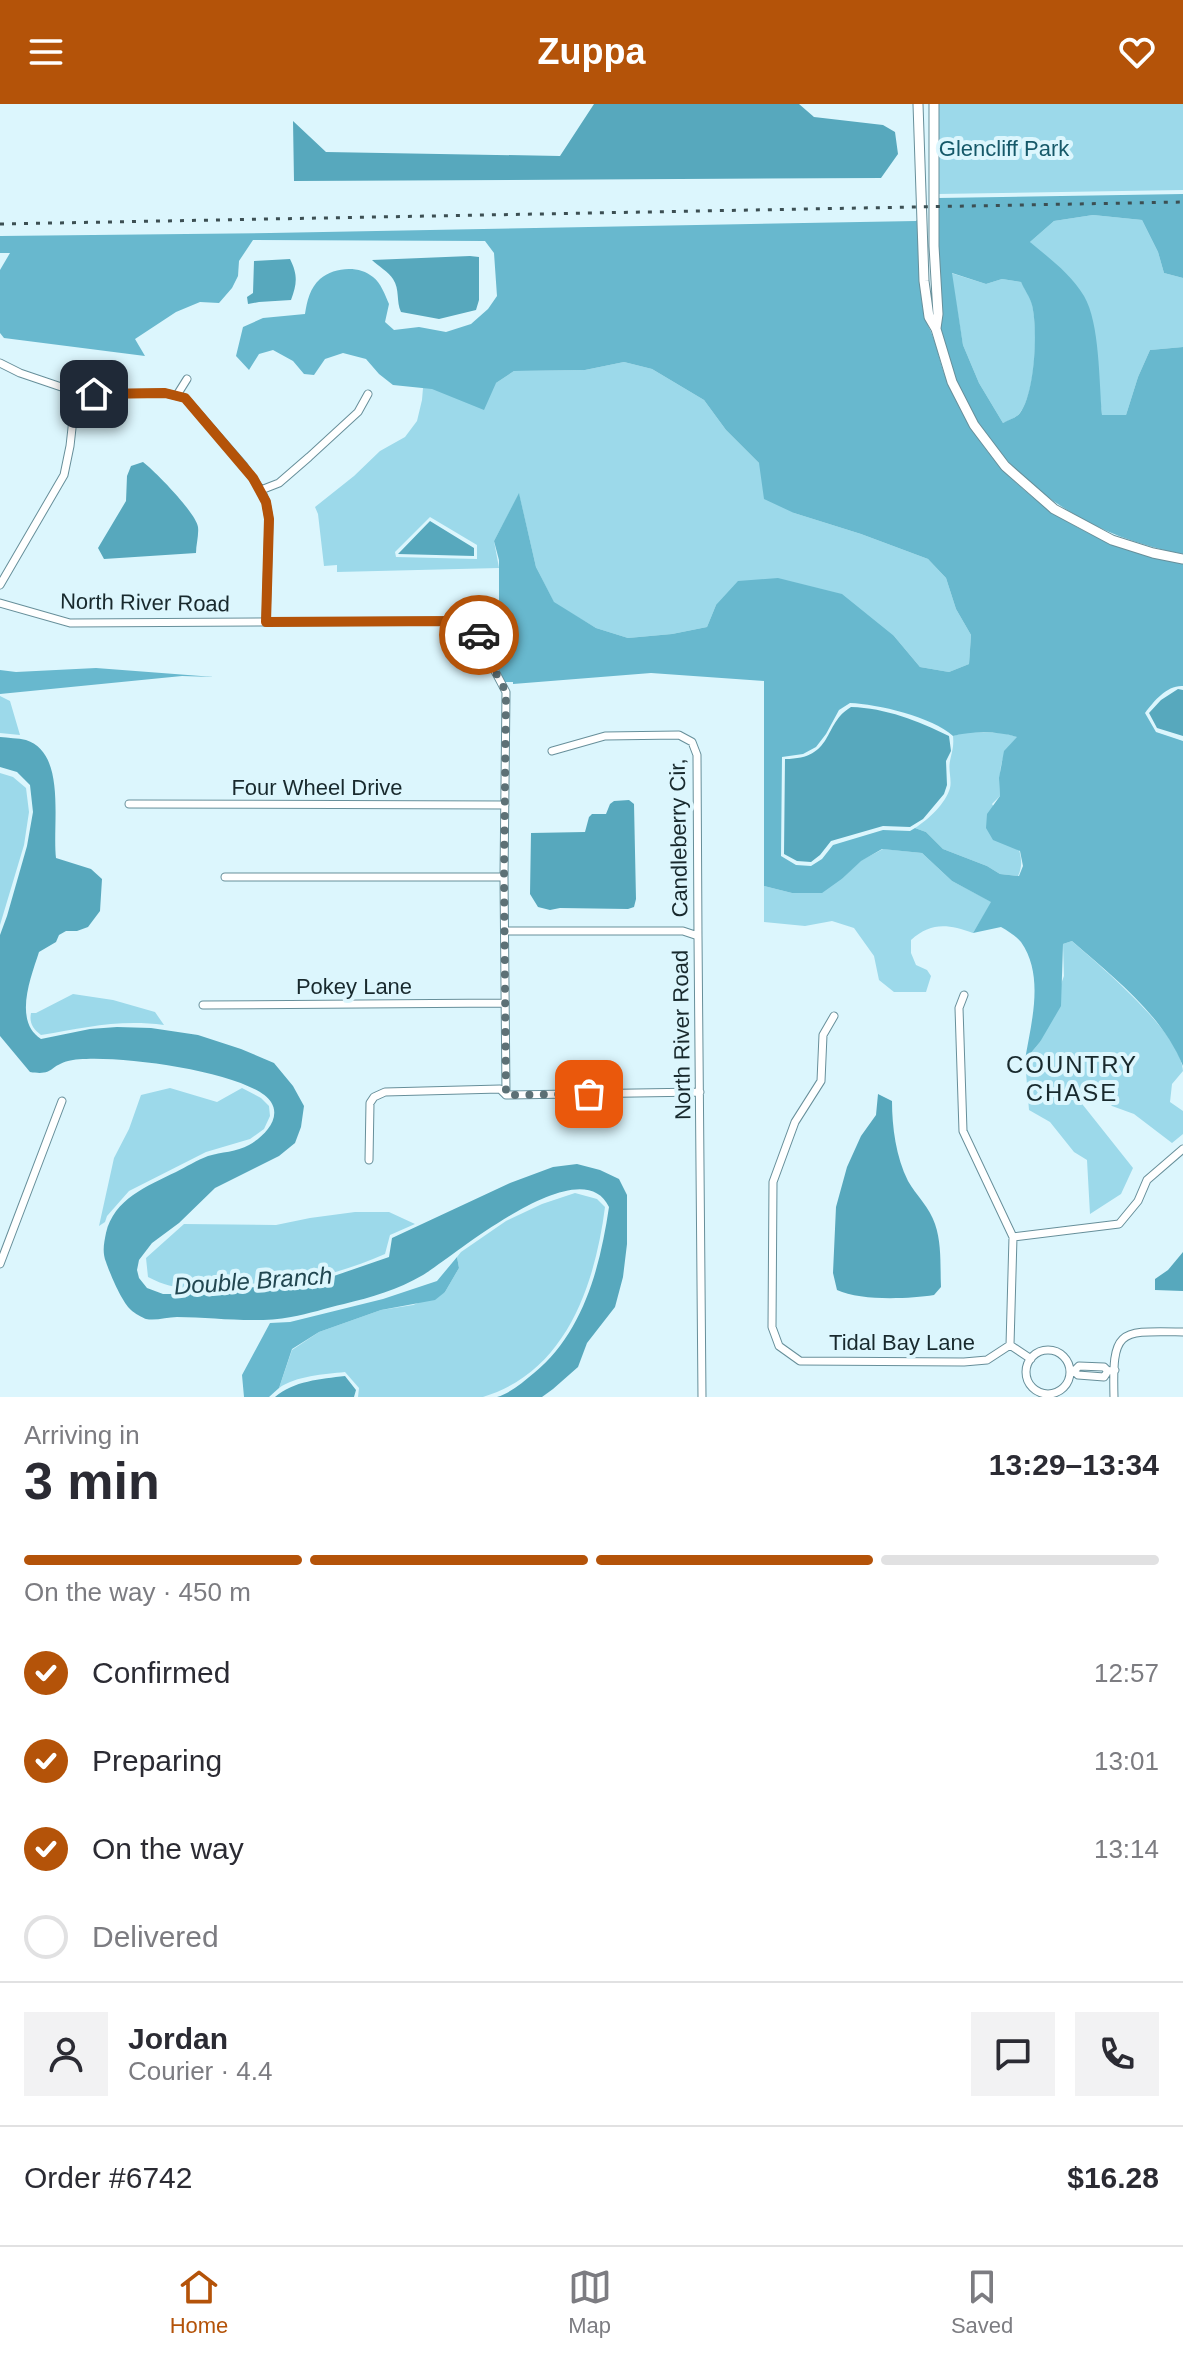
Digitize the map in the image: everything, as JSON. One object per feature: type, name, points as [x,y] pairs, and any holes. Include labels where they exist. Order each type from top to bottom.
[{"type":"street","points":[[918,104],[924,281],[929,317],[936,329],[952,382],[974,425],[1005,466],[1054,509],[1094,532],[1133,548],[1183,559]]},
{"type":"street","points":[[934,104],[936,329]]},
{"type":"street","points":[[0,363],[76,392],[165,393],[185,398],[244,466],[266,502],[269,519],[266,622]]},
{"type":"street","points":[[177,395],[187,379]]},
{"type":"street","points":[[0,585],[64,475],[76,392]]},
{"type":"street","points":[[261,490],[279,483],[309,457],[358,412],[368,394]]},
{"type":"street","name":"North River Road","points":[[0,603],[70,623],[456,621],[477,629],[506,692],[505,931],[683,931],[698,936],[702,1397]]},
{"type":"street","name":"Candleberry Cir,","points":[[552,751],[617,735],[679,735],[692,742],[697,755],[698,936]]},
{"type":"street","name":"Four Wheel Drive","points":[[129,804],[505,805]]},
{"type":"street","points":[[225,877],[504,877]]},
{"type":"street","points":[[505,931],[506,1095]]},
{"type":"street","points":[[964,995],[959,1008],[963,1131],[1013,1237],[1010,1345],[1031,1359]]},
{"type":"street","name":"Pokey Lane","points":[[203,1005],[505,1003]]},
{"type":"street","name":"Tidal Bay Lane","points":[[834,1016],[823,1035],[821,1081],[795,1122],[773,1182],[772,1327],[779,1346],[800,1361],[964,1362],[987,1360],[1010,1345]]},
{"type":"street","points":[[369,1160],[370,1103],[380,1093],[393,1090],[500,1089],[506,1095],[700,1092]]},
{"type":"street","points":[[0,1264],[62,1101]]},
{"type":"street","points":[[1013,1237],[1119,1224],[1138,1201],[1147,1180],[1183,1149]]},
{"type":"street","points":[[1114,1397],[1111,1370],[1122,1338],[1139,1331],[1183,1332]]},
{"type":"street","points":[[1072,1371],[1065,1358],[1053,1350],[1039,1352],[1026,1369],[1029,1383],[1048,1395],[1061,1389],[1072,1371],[1079,1366],[1111,1370]]},
{"type":"green space","name":"Glencliff Park","points":[[938,104],[1183,104],[1183,190],[938,194]]},
{"type":"green space","points":[[1093,215],[1142,220],[1158,252],[1164,273],[1183,278],[1183,347],[1150,350],[1126,415],[1102,415],[1098,380],[1030,242],[1054,221]]},
{"type":"green space","points":[[951,273],[986,284],[1002,279],[1021,282],[1031,301],[1035,344],[1029,392],[1019,414],[1003,423],[979,383],[963,345]]},
{"type":"green space","points":[[624,362],[652,369],[704,400],[726,430],[759,463],[794,513],[928,559],[946,578],[956,609],[971,635],[969,664],[949,672],[920,667],[894,636],[716,605],[707,627],[672,634],[628,638],[596,628],[554,603],[536,567],[519,494],[494,541],[499,568],[337,572],[337,565],[324,566],[315,507],[380,451],[405,437],[417,421],[423,388],[496,383],[514,371],[585,370]],"holes":[[[430,517],[477,545],[477,559],[396,557],[395,552]]]},
{"type":"green space","points":[[0,696],[10,701],[20,735],[0,733]]},
{"type":"green space","points":[[967,732],[1003,733],[1018,737],[1004,757],[1000,771],[1000,796],[992,804],[1018,848],[1021,867],[1018,876],[1000,874],[943,849],[926,832],[915,828],[936,811],[948,794],[953,736]]},
{"type":"green space","points":[[0,773],[13,777],[26,788],[29,812],[24,845],[0,925]]},
{"type":"green space","points":[[883,849],[922,853],[952,881],[992,902],[973,933],[940,926],[926,930],[911,940],[911,953],[916,965],[927,970],[931,976],[926,992],[894,992],[879,980],[874,956],[854,928],[832,921],[805,926],[764,922],[764,886],[792,893],[843,878],[860,861]]},
{"type":"green space","points":[[1072,941],[1155,1020],[1179,1056],[1183,1071],[1172,1084],[1170,1102],[1183,1111],[1183,1134],[1172,1143],[1134,1114],[1112,1106],[1096,1089],[1079,1100],[1133,1168],[1121,1194],[1090,1214],[1087,1160],[1074,1152],[1050,1122],[1029,1110],[1025,1060],[1040,1042],[1064,976],[1063,944]]},
{"type":"green space","points":[[73,994],[113,1000],[155,1012],[164,1025],[116,1024],[41,1035],[31,1023],[31,1013]]},
{"type":"green space","points":[[170,1088],[217,1102],[242,1088],[269,1106],[270,1116],[264,1129],[250,1139],[206,1152],[129,1191],[99,1226],[114,1158],[141,1095]]},
{"type":"green space","points":[[575,1193],[597,1199],[605,1207],[584,1295],[555,1346],[536,1368],[512,1385],[483,1397],[358,1397],[359,1388],[345,1372],[302,1378],[279,1388],[292,1350],[319,1332],[381,1310],[413,1305],[445,1292],[459,1268],[457,1257],[461,1252],[506,1221]]},
{"type":"green space","points":[[355,1212],[389,1212],[415,1224],[390,1235],[385,1254],[313,1278],[282,1283],[190,1288],[171,1286],[148,1277],[146,1258],[184,1224],[276,1225]]},
{"type":"shaded area","points":[[594,104],[799,104],[814,117],[883,125],[895,132],[898,154],[881,178],[294,181],[293,121],[326,152],[560,156]]},
{"type":"shaded area","points":[[1183,194],[1183,278],[1164,273],[1158,252],[1142,220],[1093,215],[1054,221],[1030,242],[1073,281],[1089,308],[1096,337],[1102,415],[1126,415],[1150,350],[1183,347],[1183,554],[1139,543],[1098,527],[1061,506],[1028,480],[998,450],[974,415],[955,376],[941,332],[938,198]],"holes":[[[952,273],[986,284],[1002,279],[1021,282],[1034,316],[1034,360],[1029,391],[1020,413],[1003,423],[979,383],[963,345]]]},
{"type":"shaded area","points":[[918,219],[924,316],[948,383],[966,419],[988,451],[1013,480],[1073,525],[1144,554],[1183,563],[1183,686],[1166,691],[1145,713],[1156,732],[1183,741],[1183,1066],[1174,1047],[1149,1013],[1072,941],[1063,944],[1061,1006],[1040,1042],[1025,1060],[1034,1000],[1033,970],[1028,955],[1019,940],[1001,927],[973,933],[991,902],[952,881],[922,853],[882,849],[861,861],[822,893],[792,893],[764,886],[764,681],[651,673],[513,684],[505,682],[499,670],[499,560],[494,541],[519,493],[536,567],[554,602],[596,628],[628,638],[707,627],[716,605],[738,581],[778,578],[842,594],[894,636],[920,667],[949,672],[969,664],[971,635],[956,609],[946,578],[928,559],[794,513],[764,499],[759,463],[726,430],[704,400],[652,369],[624,362],[585,370],[514,371],[496,383],[484,410],[432,389],[393,385],[366,359],[343,353],[325,359],[314,375],[304,374],[293,361],[273,350],[259,354],[249,370],[236,356],[243,327],[263,318],[305,314],[317,283],[339,270],[354,269],[376,280],[389,304],[385,322],[394,330],[419,327],[446,332],[471,324],[497,296],[494,253],[485,241],[253,240],[239,261],[238,276],[232,288],[219,303],[200,302],[176,312],[135,339],[145,356],[4,338],[0,333],[0,270],[10,253],[0,253],[0,236]],"holes":[[[850,703],[919,717],[953,736],[985,732],[1017,737],[1004,751],[999,778],[1000,796],[987,814],[986,828],[993,840],[1020,851],[1023,866],[1019,876],[1000,874],[943,849],[926,832],[915,828],[910,831],[883,830],[833,845],[822,859],[811,866],[796,865],[781,856],[782,757],[803,754],[816,747],[839,710]]]},
{"type":"shaded area","points":[[479,257],[479,300],[476,310],[439,319],[401,312],[393,279],[372,260]]},
{"type":"shaded area","points":[[290,259],[296,280],[291,300],[248,304],[247,297],[253,293],[254,261]]},
{"type":"shaded area","points":[[143,462],[196,521],[196,553],[104,559],[98,548],[126,501],[127,476],[131,466]]},
{"type":"shaded area","points":[[430,521],[474,548],[474,556],[398,554]]},
{"type":"shaded area","points":[[96,668],[214,677],[182,676],[0,694],[0,670]]},
{"type":"shaded area","points":[[1178,689],[1183,690],[1183,736],[1157,728],[1149,713]]},
{"type":"shaded area","points":[[851,707],[902,716],[949,736],[951,751],[946,761],[947,785],[944,794],[923,819],[910,827],[883,826],[831,841],[811,862],[797,861],[784,854],[785,759],[801,757],[820,747],[835,722]]},
{"type":"shaded area","points":[[0,737],[26,740],[39,747],[47,759],[55,791],[56,858],[91,869],[102,879],[100,911],[88,927],[66,931],[59,935],[56,942],[39,952],[26,998],[28,1021],[33,1031],[41,1039],[117,1027],[198,1035],[274,1063],[293,1086],[304,1106],[295,1143],[279,1156],[215,1188],[179,1223],[152,1243],[139,1260],[137,1270],[147,1288],[163,1294],[180,1294],[293,1286],[331,1277],[389,1257],[392,1238],[510,1183],[553,1167],[577,1164],[619,1179],[627,1195],[627,1244],[615,1307],[587,1343],[578,1367],[542,1397],[497,1397],[517,1387],[551,1357],[577,1319],[594,1276],[609,1207],[594,1192],[572,1190],[546,1197],[488,1229],[413,1280],[374,1296],[311,1313],[263,1320],[150,1319],[131,1310],[117,1288],[104,1255],[106,1233],[116,1211],[143,1188],[208,1156],[254,1142],[273,1121],[274,1108],[258,1091],[236,1081],[175,1066],[86,1059],[68,1061],[48,1072],[30,1072],[0,1036],[0,935],[27,846],[33,812],[30,785],[17,772],[0,767]]},
{"type":"shaded area","points":[[629,800],[634,804],[634,907],[550,910],[538,907],[530,894],[531,833],[585,832],[589,817],[592,814],[606,814],[614,801]]},
{"type":"shaded area","points":[[878,1094],[892,1101],[900,1162],[908,1181],[930,1212],[937,1232],[941,1287],[934,1295],[871,1297],[837,1290],[833,1273],[836,1207],[847,1167],[861,1136],[876,1115]]},
{"type":"shaded area","points":[[1183,1252],[1183,1291],[1155,1290],[1155,1279],[1168,1270]]},
{"type":"shaded area","points":[[457,1257],[459,1268],[445,1292],[435,1300],[381,1310],[319,1332],[292,1349],[279,1388],[269,1397],[244,1397],[242,1375],[270,1323],[290,1322],[383,1299],[437,1281]]},
{"type":"shaded area","points":[[345,1376],[356,1390],[354,1397],[275,1397],[299,1384]]},
{"type":"railway","points":[[0,224],[1183,202]]},
{"type":"way so far","points":[[479,635],[506,692],[506,1095],[589,1094]]},
{"type":"district","name":"COUNTRY CHASE","points":[[1072,1079]]},
{"type":"route","points":[[94,394],[165,393],[185,398],[244,466],[261,490],[269,519],[266,622],[456,621],[477,629],[479,635]]},
{"type":"water label","name":"Double Branch","points":[[253,1281]]}]
